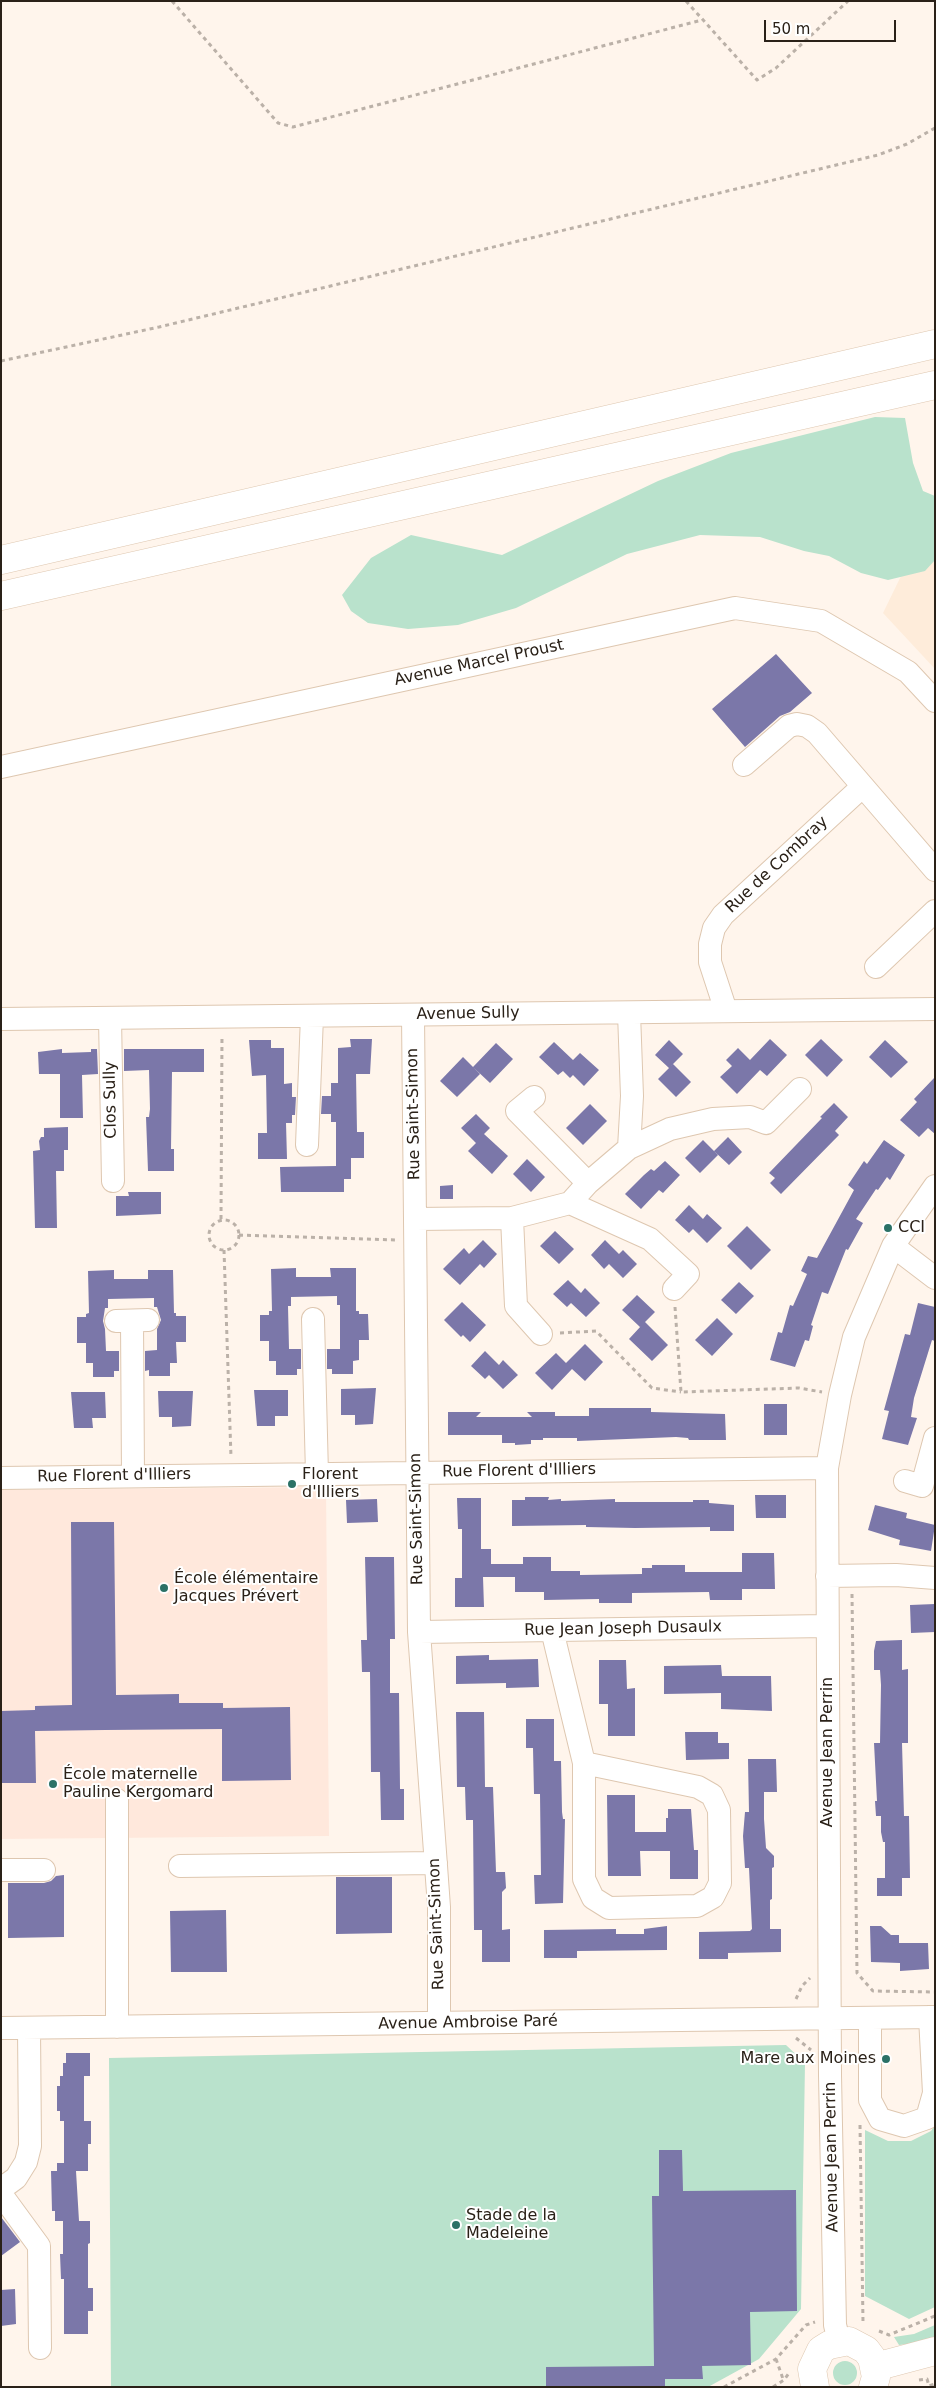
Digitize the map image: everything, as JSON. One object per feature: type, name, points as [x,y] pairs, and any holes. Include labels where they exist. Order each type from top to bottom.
[{"type":"main road","points":[[1,560],[935,344]]},
{"type":"main road","points":[[1,596],[935,385]]},
{"type":"main road","points":[[815,2387],[812,2369],[815,2359],[837,2328],[849,2341],[858,2344],[866,2350],[874,2377],[935,2351]]},
{"type":"street","name":"Avenue Marcel Proust","points":[[1,767],[735,608],[822,621],[908,672],[935,701]]},
{"type":"street","points":[[744,765],[790,726],[797,724],[807,726],[817,733],[935,870]]},
{"type":"street","name":"Rue de Combray","points":[[726,1012],[710,962],[710,944],[714,928],[723,915],[862,787]]},
{"type":"street","points":[[876,967],[935,911]]},
{"type":"street","name":"Avenue Sully","points":[[1,1019],[935,1010]]},
{"type":"street","points":[[629,1013],[632,1096],[629,1148]]},
{"type":"street","name":"Rue Saint-Simon","points":[[413,1015],[419,1632],[439,1907],[439,2023]]},
{"type":"street","points":[[307,1145],[312,1016]]},
{"type":"street","name":"Clos Sully","points":[[110,1018],[113,1181]]},
{"type":"street","points":[[415,1230],[512,1218],[570,1203],[588,1183],[629,1148],[670,1129],[713,1119],[750,1116],[766,1123],[800,1089]]},
{"type":"street","points":[[534,1097],[517,1111],[588,1183]]},
{"type":"street","name":"Avenue Jean Perrin","points":[[837,2328],[830,2019],[827,1468],[840,1395],[854,1337],[893,1246],[935,1186]]},
{"type":"street","points":[[570,1203],[650,1239],[688,1274],[674,1289]]},
{"type":"street","points":[[512,1218],[516,1306],[541,1334]]},
{"type":"street","points":[[893,1246],[935,1278]]},
{"type":"street","points":[[314,1320],[317,1474]]},
{"type":"street","points":[[132,1321],[133,1476]]},
{"type":"street","points":[[905,1481],[922,1486],[935,1438]]},
{"type":"street","name":"Rue Florent d'Illiers","points":[[1,1478],[827,1468]]},
{"type":"street","points":[[827,1576],[896,1575],[935,1578]]},
{"type":"street","name":"Rue Jean Joseph Dusaulx","points":[[419,1632],[827,1626]]},
{"type":"street","points":[[552,1630],[584,1763],[584,1879],[593,1898],[608,1908],[696,1906],[713,1897],[720,1883],[719,1810],[712,1795],[698,1787],[584,1763]]},
{"type":"street","points":[[117,2027],[118,1800]]},
{"type":"street","points":[[180,1866],[436,1863]]},
{"type":"street","points":[[1,1870],[44,1870]]},
{"type":"street","points":[[870,2018],[870,2100],[880,2119],[904,2126],[927,2118],[934,2093],[932,2017]]},
{"type":"street","name":"Avenue Ambroise Paré","points":[[1,2028],[932,2017]]},
{"type":"street","points":[[1,2189],[16,2178],[26,2162],[30,2146],[28,2028]]},
{"type":"street","points":[[1,2194],[39,2246],[40,2348]]},
{"type":"path","points":[[172,1],[278,123],[293,126],[702,20]]},
{"type":"path","points":[[686,1],[757,80],[776,68],[848,1]]},
{"type":"path","points":[[1,361],[159,327],[878,155],[907,144],[935,128]]},
{"type":"path","points":[[221,1219],[223,1017]]},
{"type":"path","points":[[221,1219],[232,1221],[240,1235],[236,1244],[224,1250],[214,1247],[208,1234],[212,1224],[221,1219]]},
{"type":"path","points":[[240,1235],[415,1230]]},
{"type":"path","points":[[224,1250],[232,1475]]},
{"type":"path","points":[[674,1289],[681,1392]]},
{"type":"path","points":[[541,1334],[596,1331],[652,1388],[681,1392],[799,1388],[840,1395]]},
{"type":"path","points":[[853,1576],[851,1609],[857,1973],[872,1991],[935,1992]]},
{"type":"path","points":[[860,2118],[863,2322],[870,2325]]},
{"type":"path","points":[[876,2329],[889,2335],[935,2316]]},
{"type":"path","points":[[724,2387],[776,2359],[806,2325],[837,2328]]},
{"type":"path","points":[[773,2387],[784,2380],[776,2359]]},
{"type":"path","points":[[912,2382],[927,2378],[929,2386],[935,2384]]},
{"type":"shaded area","points":[[935,533],[935,669],[883,613],[921,535]]},
{"type":"shaded area","name":"École élémentaire Jacques Prévert","points":[[326,1487],[329,1836],[1,1839],[1,1490]]},
{"type":"green space","points":[[875,417],[905,418],[913,463],[923,491],[935,496],[935,560],[925,571],[888,580],[861,573],[829,556],[804,551],[760,537],[700,535],[627,554],[516,608],[458,625],[408,629],[368,623],[351,611],[342,595],[371,558],[411,535],[502,555],[658,481],[731,453]]},
{"type":"green space","name":"Stade de la Madeleine","points":[[786,2045],[805,2063],[801,2309],[759,2359],[708,2387],[111,2387],[109,2058]]},
{"type":"green space","points":[[935,2125],[935,2307],[909,2319],[865,2296],[865,2130],[888,2141],[911,2141],[931,2131]]},
{"type":"green space","points":[[935,2325],[935,2341],[899,2345],[894,2337],[914,2334]]},
{"type":"green space","points":[[845,2361],[854,2364],[857,2373],[854,2382],[845,2385],[836,2382],[833,2373],[836,2364]]},
{"type":"building","points":[[776,654],[812,693],[790,712],[780,716],[745,747],[712,709]]},
{"type":"building","points":[[350,1039],[372,1039],[370,1074],[356,1074],[357,1132],[364,1132],[364,1158],[351,1158],[351,1179],[344,1179],[344,1192],[281,1192],[280,1167],[336,1166],[336,1122],[331,1122],[331,1114],[321,1114],[322,1096],[331,1096],[331,1083],[338,1083],[338,1048],[351,1047]]},
{"type":"building","points":[[770,1039],[787,1055],[767,1076],[760,1070],[737,1094],[720,1077],[732,1066],[726,1060],[738,1048],[750,1060]]},
{"type":"building","points":[[821,1039],[843,1060],[827,1077],[805,1055]]},
{"type":"building","points":[[249,1040],[271,1040],[271,1048],[284,1048],[284,1084],[292,1083],[292,1097],[296,1097],[295,1115],[292,1115],[292,1123],[286,1123],[287,1159],[258,1159],[258,1133],[267,1133],[266,1075],[252,1076]]},
{"type":"building","points":[[669,1040],[683,1054],[669,1068],[655,1055]]},
{"type":"building","points":[[885,1040],[908,1062],[891,1078],[869,1057]]},
{"type":"building","points":[[554,1042],[573,1060],[580,1053],[599,1070],[584,1086],[573,1075],[570,1078],[563,1071],[558,1075],[539,1057]]},
{"type":"building","points":[[496,1043],[513,1059],[490,1083],[473,1067]]},
{"type":"building","points":[[62,1049],[62,1053],[91,1052],[91,1049],[97,1049],[98,1074],[82,1075],[83,1118],[60,1118],[60,1074],[39,1074],[38,1052]]},
{"type":"building","points":[[124,1049],[204,1049],[204,1072],[172,1072],[171,1149],[174,1149],[174,1171],[148,1171],[146,1117],[149,1117],[150,1109],[149,1070],[124,1071]]},
{"type":"building","points":[[463,1057],[480,1074],[457,1097],[440,1081]]},
{"type":"building","points":[[673,1064],[691,1082],[676,1097],[658,1079]]},
{"type":"building","points":[[935,1077],[935,1134],[928,1128],[919,1137],[900,1120],[917,1102],[914,1099]]},
{"type":"building","points":[[834,1103],[848,1117],[835,1131],[839,1135],[781,1194],[770,1183],[775,1178],[769,1173]]},
{"type":"building","points":[[590,1104],[607,1121],[583,1145],[566,1128]]},
{"type":"building","points":[[476,1114],[490,1128],[484,1134],[508,1156],[492,1174],[468,1151],[476,1143],[461,1128]]},
{"type":"building","points":[[68,1127],[68,1150],[64,1150],[64,1171],[56,1171],[57,1228],[35,1228],[33,1151],[40,1150],[39,1141],[41,1137],[44,1137],[44,1128]]},
{"type":"building","points":[[728,1137],[742,1152],[729,1165],[714,1151]]},
{"type":"building","points":[[703,1140],[718,1155],[700,1173],[685,1158]]},
{"type":"building","points":[[884,1140],[905,1155],[890,1180],[887,1177],[878,1190],[876,1189],[856,1219],[863,1223],[848,1250],[846,1249],[828,1294],[822,1292],[811,1325],[813,1326],[809,1341],[805,1340],[795,1367],[770,1360],[778,1332],[782,1333],[790,1305],[793,1306],[807,1274],[801,1271],[808,1256],[817,1258],[854,1190],[848,1185],[864,1161],[867,1164]]},
{"type":"building","points":[[527,1159],[545,1177],[531,1192],[513,1174]]},
{"type":"building","points":[[665,1161],[680,1175],[663,1193],[659,1190],[641,1209],[625,1194],[651,1169],[654,1171]]},
{"type":"building","points":[[453,1185],[453,1199],[440,1199],[440,1186]]},
{"type":"building","points":[[128,1192],[161,1192],[161,1214],[116,1216],[116,1196],[129,1196]]},
{"type":"building","points":[[689,1205],[703,1219],[707,1214],[722,1228],[707,1243],[693,1229],[689,1233],[675,1220]]},
{"type":"building","points":[[747,1226],[771,1250],[751,1270],[727,1246]]},
{"type":"building","points":[[555,1231],[574,1249],[559,1264],[540,1246]]},
{"type":"building","points":[[483,1240],[497,1254],[484,1268],[480,1264],[460,1285],[443,1269],[464,1248],[469,1254]]},
{"type":"building","points":[[605,1240],[619,1254],[623,1250],[637,1264],[623,1278],[609,1264],[604,1269],[591,1255]]},
{"type":"building","points":[[296,1268],[296,1277],[331,1277],[330,1268],[356,1268],[356,1311],[359,1311],[359,1314],[368,1314],[369,1340],[359,1340],[359,1360],[353,1361],[353,1374],[332,1374],[332,1369],[327,1369],[327,1349],[340,1349],[340,1305],[337,1305],[337,1296],[291,1297],[291,1306],[288,1306],[289,1349],[301,1349],[301,1369],[297,1369],[297,1375],[276,1375],[276,1361],[269,1361],[269,1341],[260,1341],[260,1315],[269,1315],[269,1311],[272,1311],[271,1269]]},
{"type":"building","points":[[114,1270],[114,1279],[148,1279],[148,1270],[173,1270],[174,1313],[176,1313],[176,1316],[186,1316],[186,1342],[176,1342],[177,1363],[170,1363],[170,1376],[149,1376],[149,1370],[145,1371],[145,1351],[157,1350],[157,1329],[161,1320],[157,1307],[154,1307],[154,1298],[108,1299],[108,1308],[105,1308],[103,1321],[106,1351],[119,1351],[119,1371],[114,1371],[114,1377],[93,1377],[93,1363],[86,1363],[86,1343],[77,1343],[77,1317],[86,1317],[86,1314],[89,1313],[88,1271]]},
{"type":"building","points":[[568,1280],[581,1293],[585,1288],[600,1303],[586,1317],[571,1303],[567,1307],[553,1294]]},
{"type":"building","points":[[739,1282],[754,1296],[736,1314],[721,1300]]},
{"type":"building","points":[[637,1295],[655,1312],[645,1322],[668,1345],[652,1361],[629,1339],[641,1326],[622,1310]]},
{"type":"building","points":[[462,1302],[486,1325],[470,1342],[463,1335],[461,1337],[444,1320]]},
{"type":"building","points":[[918,1303],[935,1307],[935,1341],[932,1340],[914,1398],[911,1417],[917,1418],[908,1445],[882,1439],[889,1411],[884,1410],[905,1334],[910,1335]]},
{"type":"building","points":[[717,1318],[733,1334],[712,1356],[695,1340]]},
{"type":"building","points":[[585,1344],[603,1362],[585,1381],[572,1369],[552,1390],[535,1373],[556,1353],[566,1363]]},
{"type":"building","points":[[485,1351],[499,1365],[503,1360],[518,1375],[503,1389],[489,1375],[485,1379],[471,1366]]},
{"type":"building","points":[[376,1388],[373,1424],[355,1425],[355,1415],[341,1415],[341,1389]]},
{"type":"building","points":[[254,1390],[288,1390],[288,1416],[275,1416],[275,1426],[257,1426]]},
{"type":"building","points":[[158,1391],[193,1391],[191,1426],[172,1427],[172,1417],[159,1417]]},
{"type":"building","points":[[71,1392],[105,1392],[106,1418],[92,1418],[93,1428],[74,1428]]},
{"type":"building","points":[[764,1404],[787,1404],[787,1435],[764,1435]]},
{"type":"building","points":[[589,1408],[651,1408],[651,1412],[725,1414],[726,1440],[689,1440],[688,1438],[676,1437],[577,1441],[577,1438],[543,1438],[543,1440],[531,1440],[531,1444],[515,1445],[515,1443],[502,1443],[502,1435],[448,1435],[448,1412],[481,1412],[476,1417],[532,1417],[527,1412],[555,1412],[555,1416],[589,1416]]},
{"type":"building","points":[[755,1495],[786,1495],[786,1518],[756,1518]]},
{"type":"building","points":[[525,1497],[549,1497],[548,1500],[561,1499],[561,1501],[615,1499],[615,1502],[693,1502],[693,1500],[709,1500],[709,1503],[734,1505],[734,1531],[710,1531],[710,1527],[512,1526],[512,1500],[525,1500]]},
{"type":"building","points":[[457,1498],[481,1498],[481,1549],[491,1549],[491,1564],[523,1564],[523,1557],[551,1557],[551,1571],[580,1571],[580,1575],[642,1574],[642,1568],[652,1568],[652,1565],[685,1565],[685,1572],[742,1572],[742,1553],[774,1553],[775,1589],[742,1589],[742,1600],[710,1600],[709,1592],[632,1593],[632,1603],[599,1603],[599,1599],[544,1600],[544,1592],[515,1592],[515,1577],[483,1577],[484,1607],[455,1607],[455,1578],[462,1578],[462,1529],[458,1529]]},
{"type":"building","points":[[377,1499],[378,1522],[347,1523],[346,1500]]},
{"type":"building","points":[[875,1505],[907,1513],[906,1518],[935,1525],[931,1551],[899,1545],[900,1540],[868,1530]]},
{"type":"building","points":[[71,1522],[114,1522],[116,1695],[179,1694],[179,1703],[223,1703],[223,1708],[290,1707],[291,1780],[222,1781],[222,1729],[105,1730],[35,1731],[36,1783],[1,1783],[1,1711],[35,1710],[35,1706],[72,1705]]},
{"type":"building","points":[[365,1557],[394,1557],[395,1639],[390,1639],[390,1693],[399,1693],[400,1789],[404,1789],[404,1820],[381,1820],[380,1772],[371,1772],[370,1672],[362,1672],[361,1640],[367,1640]]},
{"type":"building","points":[[935,1604],[935,1632],[911,1633],[910,1605]]},
{"type":"building","points":[[902,1640],[902,1670],[908,1669],[908,1743],[902,1743],[904,1816],[909,1816],[910,1878],[902,1878],[902,1896],[877,1896],[877,1878],[885,1878],[885,1842],[883,1842],[881,1832],[881,1816],[876,1816],[875,1801],[877,1801],[874,1743],[880,1743],[881,1685],[880,1670],[874,1670],[874,1651],[876,1641]]},
{"type":"building","points":[[489,1655],[489,1660],[538,1659],[539,1687],[506,1688],[506,1683],[456,1684],[456,1656]]},
{"type":"building","points":[[599,1660],[626,1660],[627,1689],[635,1688],[635,1736],[608,1736],[608,1704],[599,1704]]},
{"type":"building","points":[[721,1665],[722,1676],[771,1676],[772,1711],[721,1709],[721,1693],[664,1694],[664,1666]]},
{"type":"building","points":[[456,1712],[484,1712],[485,1787],[493,1787],[496,1872],[505,1872],[506,1888],[502,1892],[502,1930],[510,1929],[510,1962],[482,1962],[482,1930],[474,1930],[473,1820],[466,1820],[465,1787],[457,1787]]},
{"type":"building","points":[[526,1719],[554,1719],[554,1761],[561,1761],[562,1812],[563,1819],[565,1819],[563,1903],[535,1904],[534,1875],[541,1875],[540,1794],[534,1794],[533,1748],[526,1748]]},
{"type":"building","points":[[685,1732],[718,1732],[718,1743],[729,1743],[729,1759],[686,1760]]},
{"type":"building","points":[[748,1759],[776,1759],[777,1792],[764,1792],[764,1819],[766,1848],[774,1856],[772,1899],[770,1900],[770,1929],[781,1929],[781,1952],[728,1953],[728,1959],[699,1959],[699,1932],[750,1931],[752,1929],[749,1868],[745,1868],[743,1836],[745,1812],[749,1812]]},
{"type":"building","points":[[607,1795],[635,1795],[635,1832],[666,1832],[668,1809],[691,1809],[694,1850],[698,1850],[698,1879],[670,1879],[670,1851],[640,1851],[641,1876],[608,1876]]},
{"type":"building","points":[[64,1875],[64,1937],[8,1938],[8,1883],[44,1883],[51,1881],[56,1876]]},
{"type":"building","points":[[336,1877],[392,1877],[392,1933],[336,1934]]},
{"type":"building","points":[[226,1910],[227,1972],[171,1972],[170,1911]]},
{"type":"building","points":[[667,1926],[667,1950],[577,1951],[577,1958],[544,1958],[544,1930],[616,1929],[616,1934],[644,1934],[644,1929]]},
{"type":"building","points":[[870,1926],[881,1926],[891,1935],[899,1935],[899,1943],[928,1943],[929,1969],[900,1971],[900,1963],[871,1962]]},
{"type":"building","points":[[66,2053],[90,2053],[90,2076],[84,2076],[84,2121],[91,2121],[91,2144],[88,2144],[88,2171],[76,2171],[79,2221],[90,2221],[88,2288],[93,2288],[93,2311],[88,2311],[88,2334],[64,2334],[64,2279],[61,2279],[60,2254],[63,2254],[63,2221],[55,2221],[55,2211],[52,2211],[51,2171],[57,2171],[57,2163],[64,2163],[64,2121],[60,2121],[60,2111],[57,2111],[57,2086],[60,2086],[60,2076],[63,2076],[63,2063],[66,2063]]},
{"type":"building","points":[[659,2150],[682,2150],[683,2191],[796,2190],[797,2311],[750,2312],[751,2365],[702,2366],[703,2379],[665,2379],[665,2387],[546,2387],[546,2367],[654,2366],[652,2196],[659,2196]]},
{"type":"building","points":[[1,2217],[20,2242],[1,2256]]},
{"type":"building","points":[[15,2289],[16,2324],[1,2326],[1,2290]]},
{"type":"place","name":"CCI","points":[[888,1228]]},
{"type":"place","name":"Florent d'Illiers","points":[[292,1484]]},
{"type":"place","name":"École élémentaire Jacques Prévert","points":[[164,1588]]},
{"type":"place","name":"École maternelle Pauline Kergomard","points":[[53,1784]]},
{"type":"place","name":"Mare aux Moines","points":[[886,2059]]},
{"type":"place","name":"Stade de la Madeleine","points":[[456,2225]]}]
